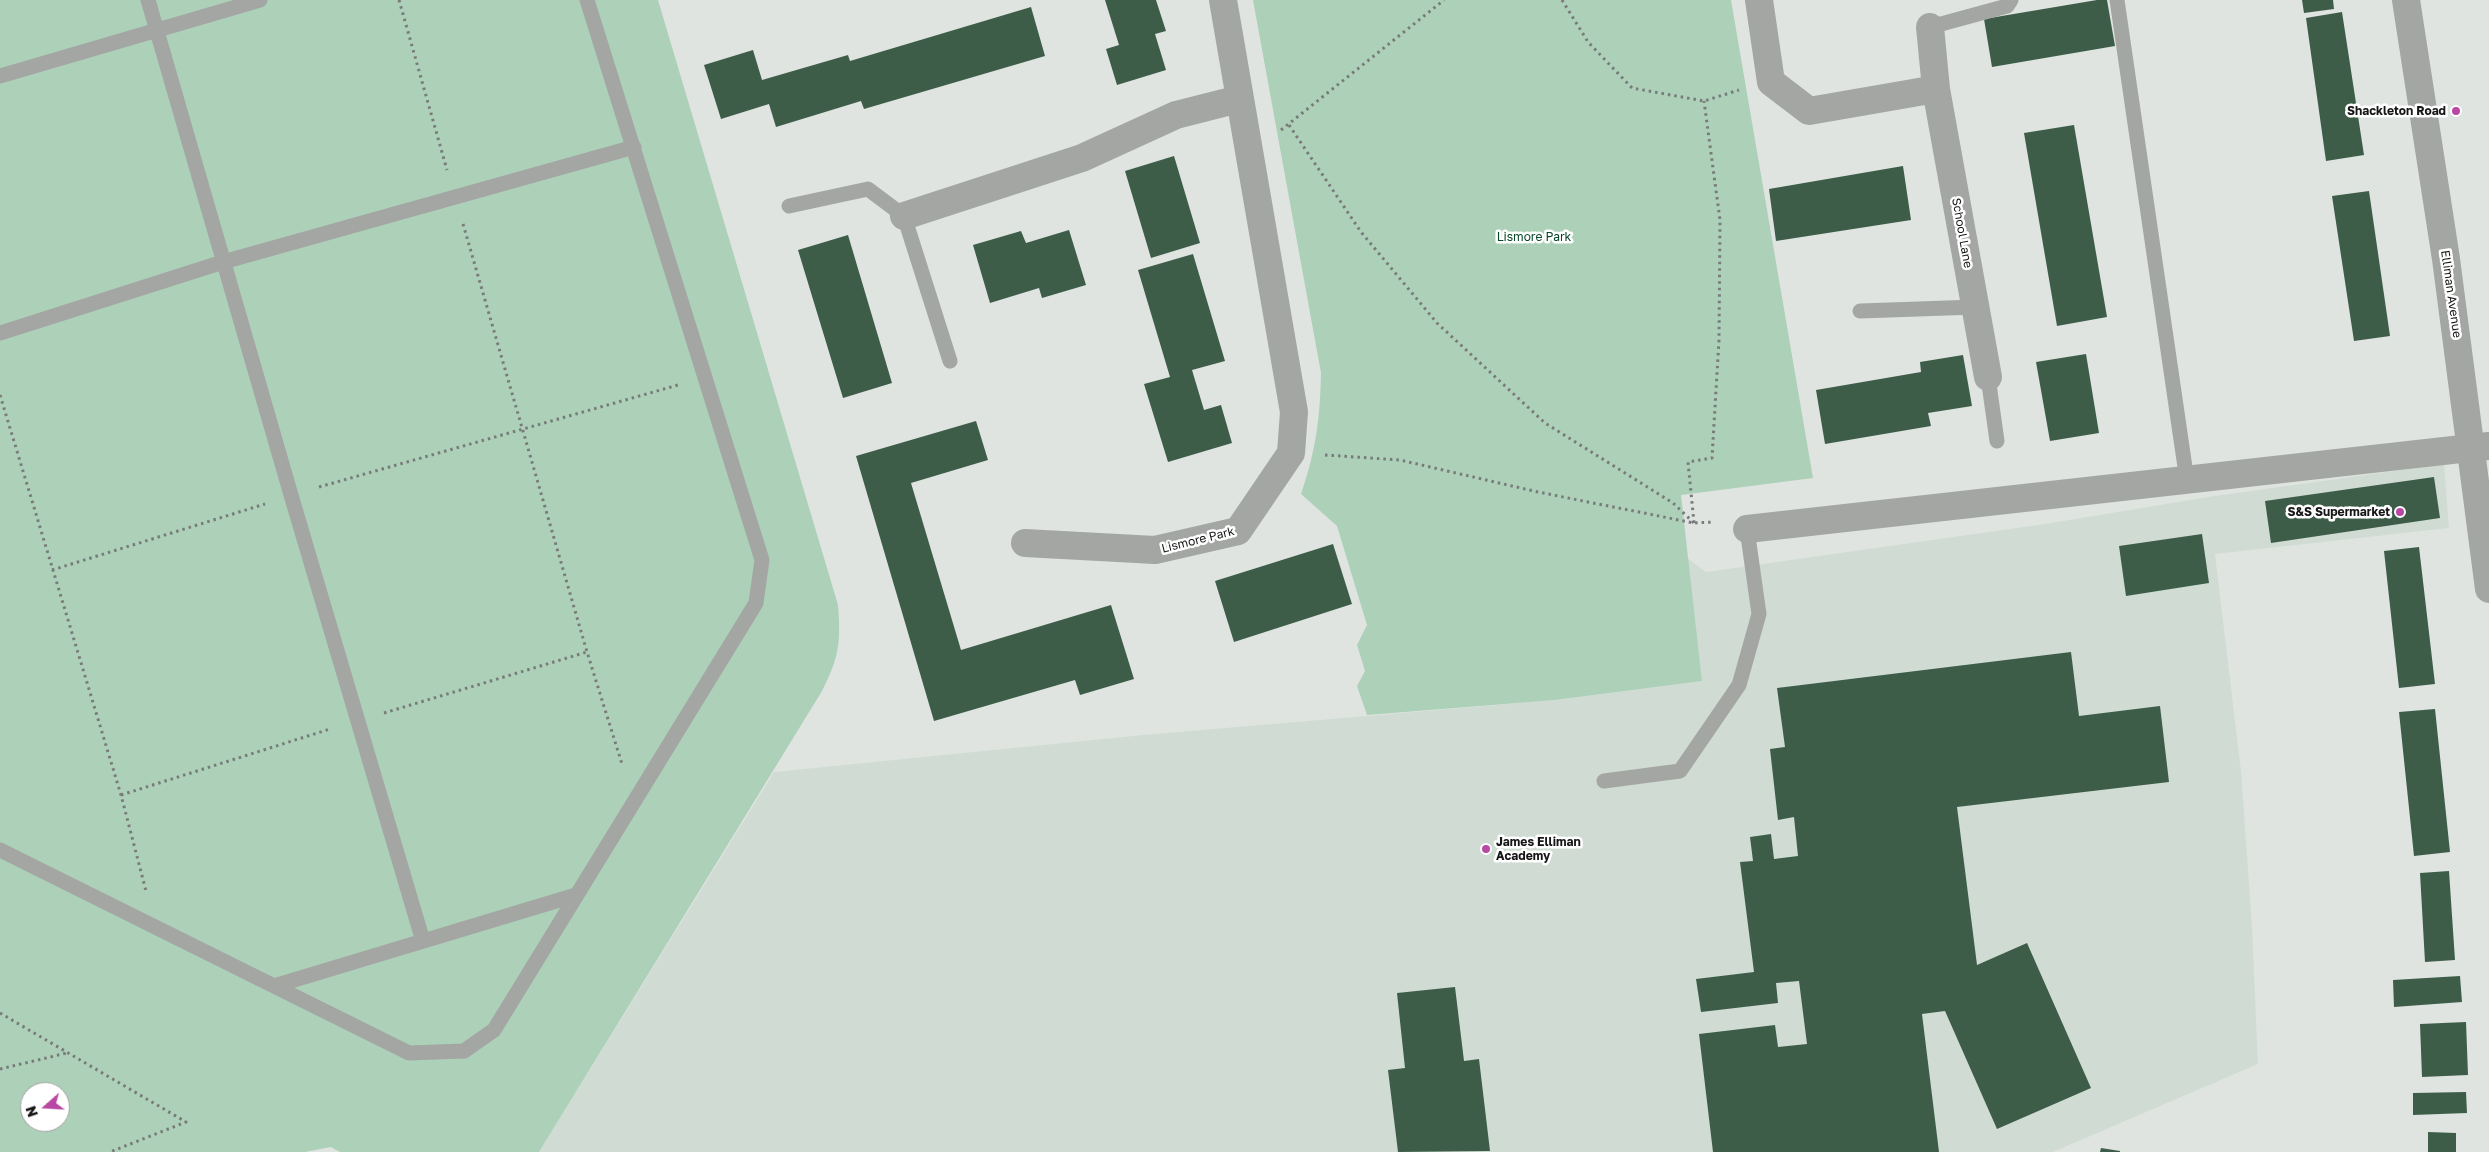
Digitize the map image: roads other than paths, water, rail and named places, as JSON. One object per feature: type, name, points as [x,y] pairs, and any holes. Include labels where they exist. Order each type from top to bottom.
[{"type":"street","name":"Lismore Park","points":[[1026,543],[1155,550],[1238,531],[1290,453],[1294,412],[1250,151],[1239,99],[1224,0]]},
{"type":"street","points":[[1759,0],[1771,82],[1810,111],[1936,89]]},
{"type":"street","name":"Elliman Avenue","points":[[2406,0],[2446,258],[2480,448],[2489,588]]},
{"type":"street","name":"School Lane","points":[[1930,28],[1936,89],[1988,377]]},
{"type":"street","points":[[904,216],[1082,158],[1176,115],[1239,99]]},
{"type":"street","points":[[1747,529],[2480,448]]},
{"type":"lane","points":[[148,0],[290,495],[423,941]]},
{"type":"lane","points":[[0,76],[260,0]]},
{"type":"lane","points":[[0,850],[409,1053],[464,1051],[494,1030],[756,604],[762,560],[587,0]]},
{"type":"lane","points":[[1930,28],[2007,6],[2011,0]]},
{"type":"lane","points":[[2117,0],[2187,481]]},
{"type":"lane","points":[[0,333],[223,262],[634,148]]},
{"type":"lane","points":[[789,206],[868,189],[904,216],[950,362]]},
{"type":"lane","points":[[1860,311],[1976,307]]},
{"type":"lane","points":[[1988,377],[1997,442]]},
{"type":"lane","points":[[1604,781],[1680,771],[1739,685],[1759,614],[1747,529]]},
{"type":"lane","points":[[274,986],[576,896]]},
{"type":"place","name":"Shackleton Road","points":[[2456,111]]},
{"type":"place","name":"S&S Supermarket","points":[[2400,512]]},
{"type":"place","name":"James Elliman Academy","points":[[1486,849]]}]
